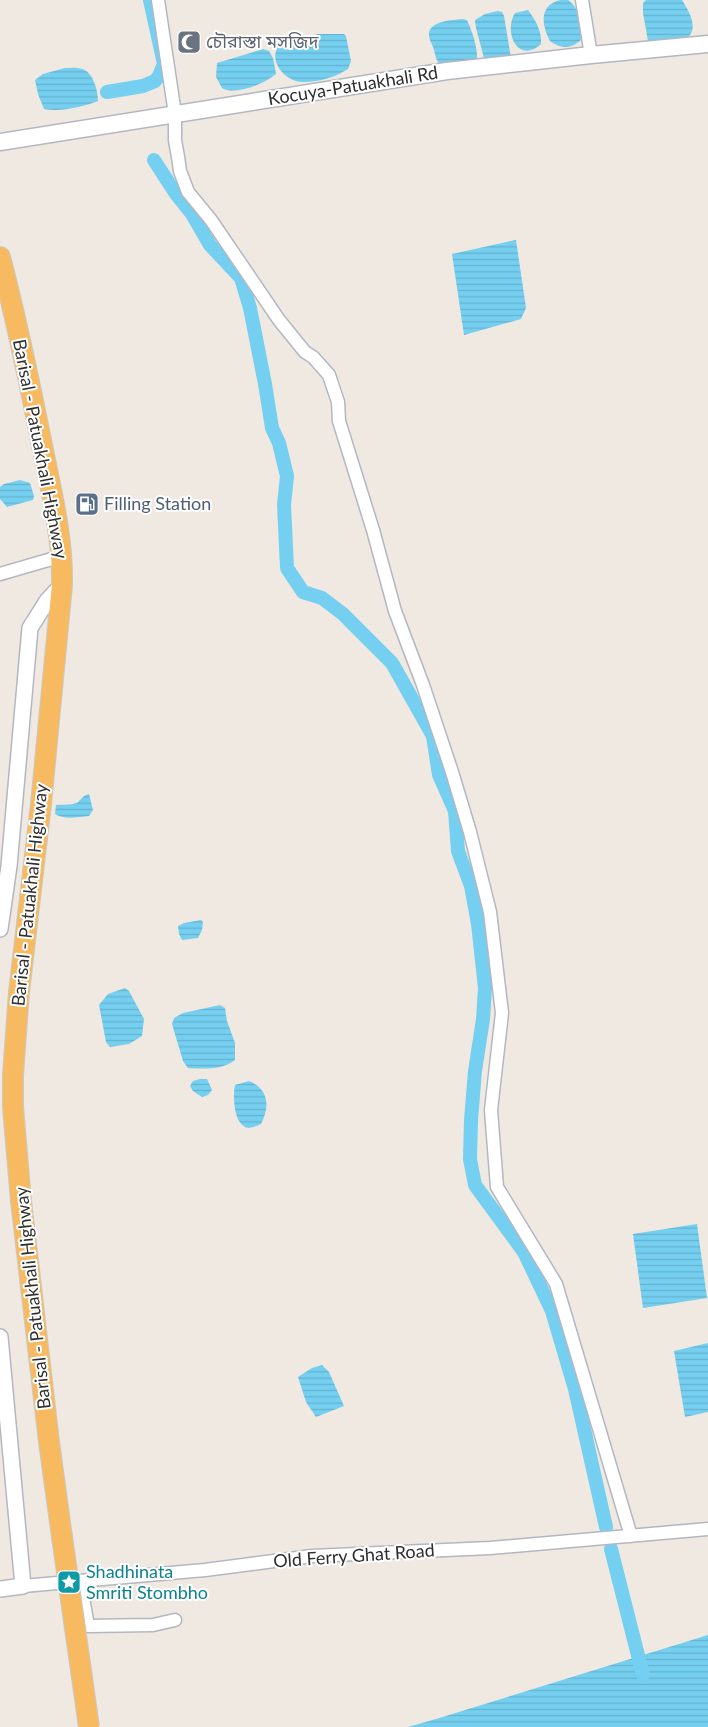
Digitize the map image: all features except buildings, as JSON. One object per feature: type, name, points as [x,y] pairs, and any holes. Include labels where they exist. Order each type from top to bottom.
[{"type":"highway","name":"Barisal - Patuakhali Highway","points":[[0,257],[33,397],[62,556],[62,585],[41,804],[18,992],[13,1075],[14,1115],[21,1201],[49,1442],[89,1727]]},
{"type":"main road","name":"Kocuya-Patuakhali Rd","points":[[0,142],[447,71],[708,44]]},
{"type":"street","points":[[158,0],[175,114],[180,171],[188,192],[211,220],[279,320],[305,352],[313,357],[328,375],[338,402],[339,420],[373,530],[395,611],[424,685],[452,772],[470,832],[490,912],[502,1013],[491,1110],[497,1187],[556,1284],[632,1536]]},
{"type":"street","points":[[582,0],[591,55]]},
{"type":"street","points":[[0,574],[62,556]]},
{"type":"street","points":[[0,929],[9,866],[30,628],[47,601],[62,585]]},
{"type":"street","points":[[0,1338],[23,1586]]},
{"type":"street","name":"Old Ferry Ghat Road","points":[[0,1589],[205,1570],[312,1556],[490,1548],[708,1529]]},
{"type":"street","points":[[80,1581],[88,1626],[152,1625],[174,1620]]},
{"type":"water","points":[[568,0],[572,3],[578,13],[581,24],[581,40],[566,47],[550,41],[544,22],[545,11],[554,2]]},
{"type":"water","points":[[646,0],[682,0],[688,10],[693,26],[689,36],[684,40],[655,46],[648,41],[643,13],[643,3]]},
{"type":"water","points":[[528,10],[538,26],[541,44],[526,51],[515,44],[511,29],[515,13]]},
{"type":"water","points":[[497,11],[502,12],[504,16],[511,58],[485,62],[475,20],[485,14]]},
{"type":"water","points":[[467,20],[471,29],[476,45],[477,60],[443,66],[436,58],[429,37],[430,30],[442,22]]},
{"type":"water","points":[[318,34],[344,34],[346,36],[351,61],[348,69],[327,78],[310,82],[297,81],[285,75],[280,70],[275,58],[279,45]]},
{"type":"water","points":[[263,49],[269,51],[273,58],[276,74],[264,82],[242,90],[234,91],[222,88],[216,77],[217,63]]},
{"type":"water","points":[[65,68],[80,68],[89,74],[96,87],[98,101],[71,108],[44,109],[35,80],[43,74]]},
{"type":"water","points":[[516,240],[526,308],[521,319],[464,335],[452,254]]},
{"type":"water","points":[[20,480],[30,483],[34,496],[33,500],[7,507],[0,499],[0,487],[4,484]]},
{"type":"water","points":[[89,794],[93,810],[89,816],[67,818],[55,814],[56,805],[76,803]]},
{"type":"water","points":[[201,920],[203,922],[202,930],[198,938],[182,940],[178,926]]},
{"type":"water","points":[[125,988],[129,991],[144,1019],[142,1036],[129,1044],[110,1047],[106,1042],[99,1005],[108,994]]},
{"type":"water","points":[[220,1005],[225,1008],[227,1021],[235,1043],[235,1060],[225,1066],[206,1069],[188,1068],[183,1061],[172,1024],[174,1018],[183,1013]]},
{"type":"water","points":[[207,1079],[212,1090],[208,1095],[202,1097],[193,1091],[190,1086],[193,1081]]},
{"type":"water","points":[[249,1081],[256,1084],[264,1094],[266,1111],[261,1124],[249,1128],[241,1124],[238,1119],[234,1095],[235,1085]]},
{"type":"water","points":[[697,1224],[707,1298],[643,1308],[633,1234]]},
{"type":"water","points":[[708,1343],[708,1412],[685,1417],[674,1351]]},
{"type":"water","points":[[322,1365],[329,1372],[344,1406],[316,1417],[306,1402],[298,1377],[312,1368]]},
{"type":"water","points":[[708,1635],[708,1727],[408,1727],[436,1719]]},
{"type":"waterway","points":[[107,92],[143,86],[155,81],[159,76],[164,64],[150,0]]},
{"type":"waterway","points":[[154,160],[176,194],[192,214],[210,245],[241,278],[250,308],[272,428],[279,443],[287,476],[284,505],[287,568],[303,592],[322,598],[343,614],[392,663],[433,736],[439,775],[455,811],[458,851],[471,886],[478,924],[485,988],[471,1120],[470,1159],[475,1185],[524,1252],[552,1311],[575,1389],[606,1527]]},
{"type":"waterway","points":[[611,1549],[643,1675]]},
{"type":"place","name":"চৌরাস্তা মসজিদ","points":[[189,42]]},
{"type":"place","name":"Filling Station","points":[[87,504]]},
{"type":"place","name":"Shadhinata Smriti Stombho","points":[[69,1582]]}]
